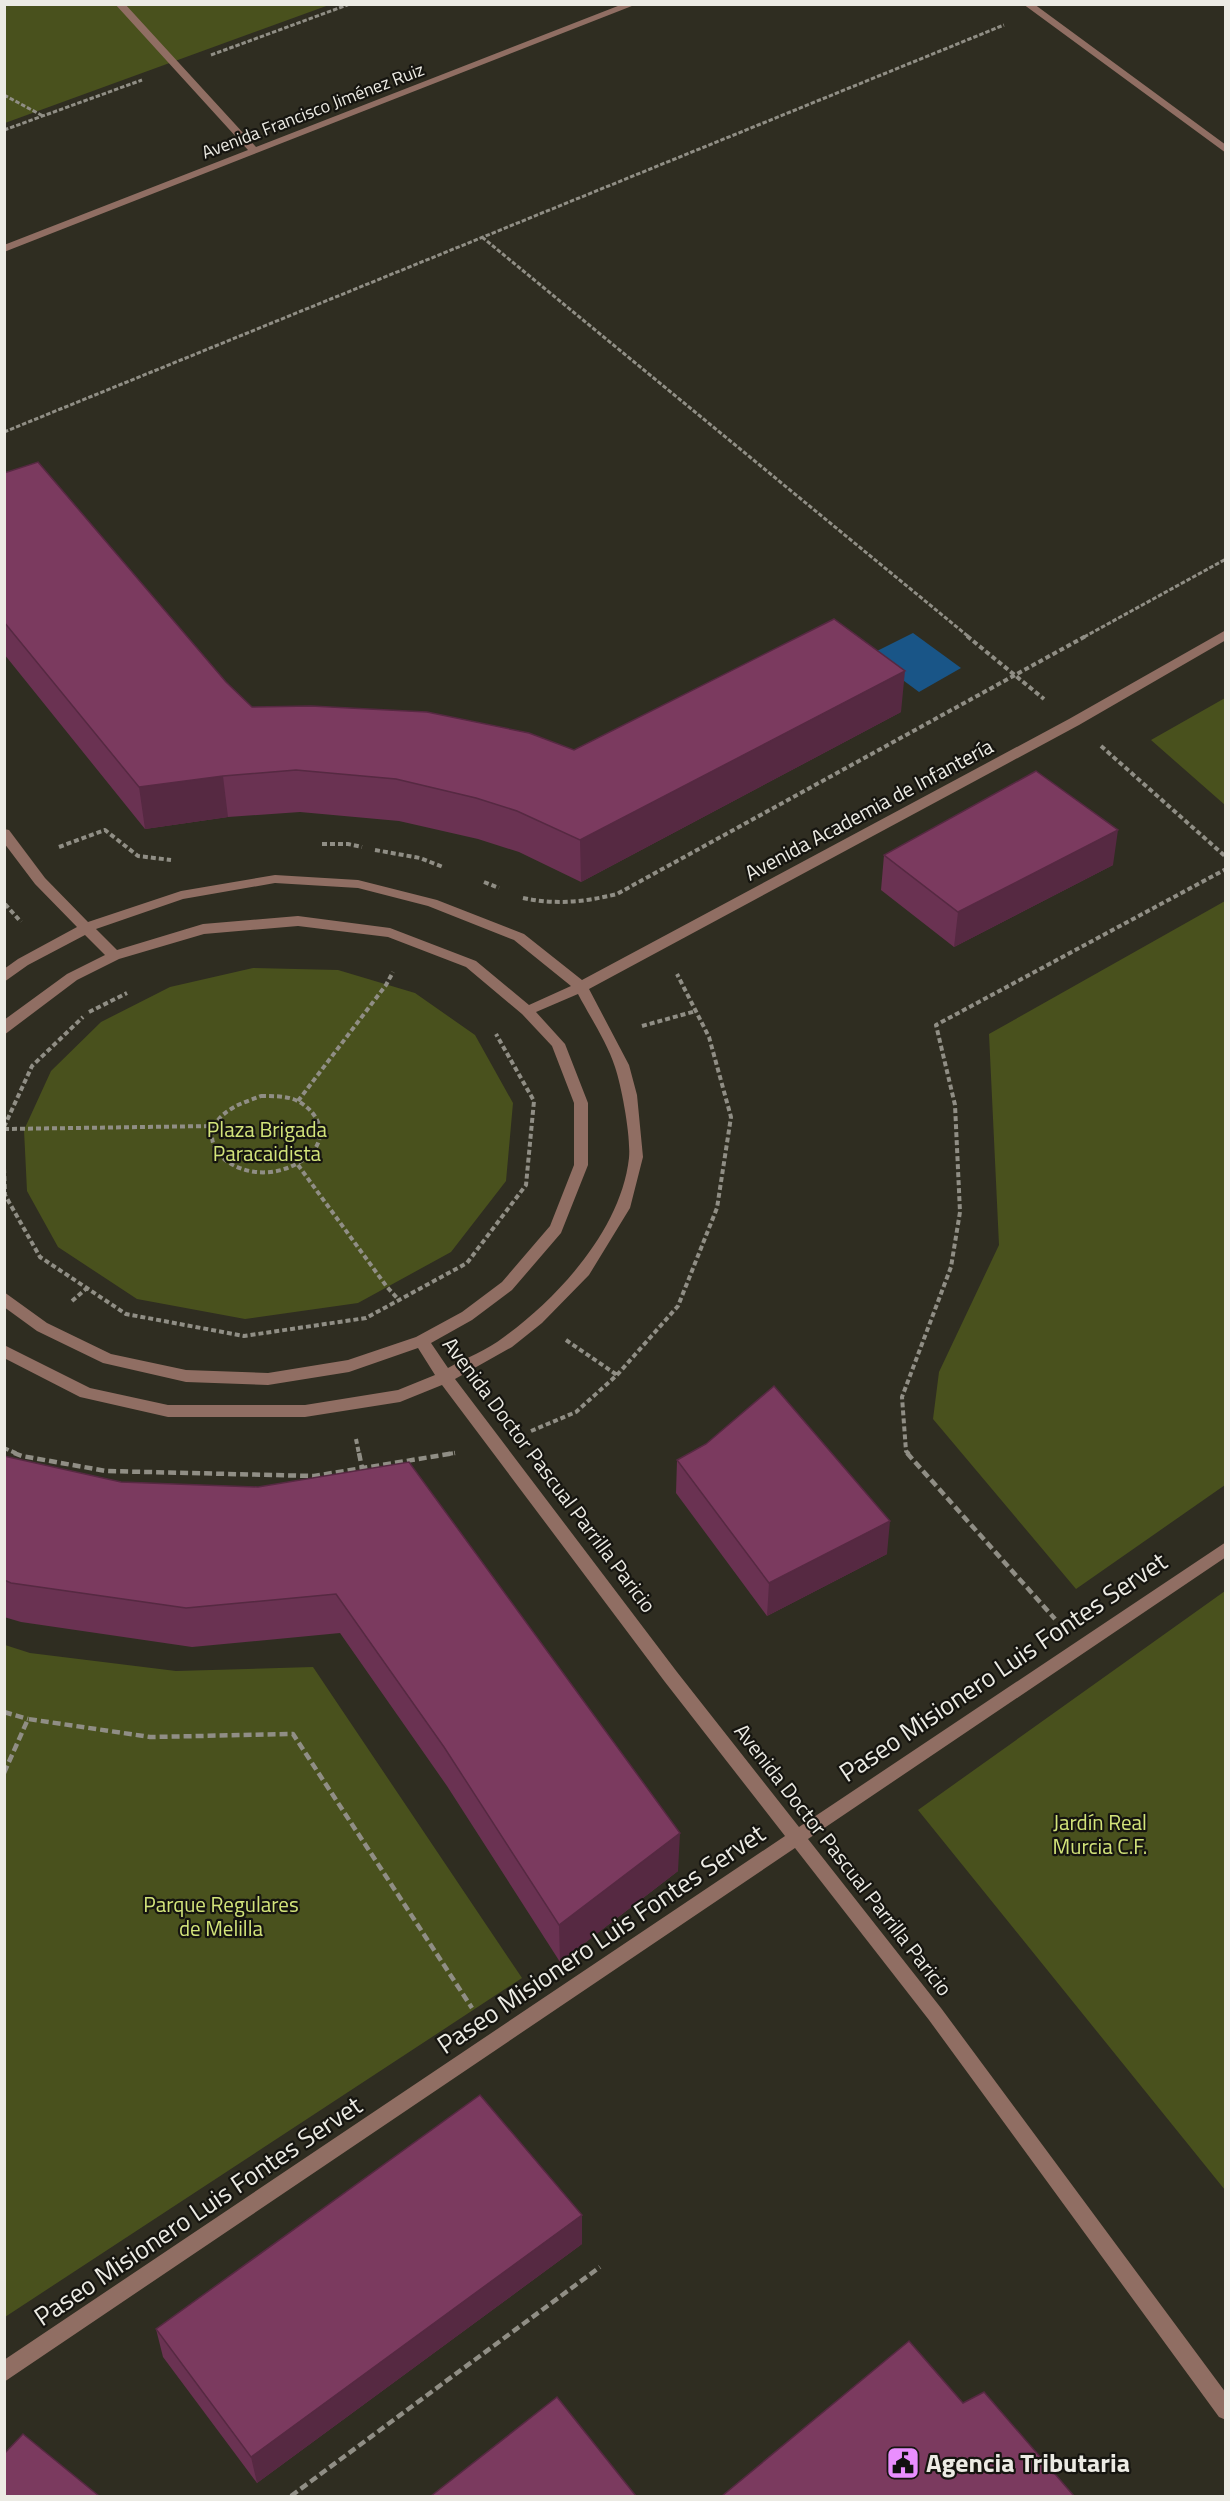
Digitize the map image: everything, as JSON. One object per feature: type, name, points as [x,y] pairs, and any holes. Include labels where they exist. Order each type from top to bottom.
[{"type":"street","points":[[119,4],[254,151]]},
{"type":"street","name":"Avenida Francisco Jiménez Ruiz","points":[[4,249],[633,4]]},
{"type":"street","points":[[1027,4],[1226,150]]},
{"type":"street","name":"Avenida Academia de Infantería","points":[[527,1011],[581,987],[1074,722],[1226,634]]},
{"type":"street","points":[[4,833],[40,881],[88,927],[114,956]]},
{"type":"street","points":[[4,977],[23,962],[88,927],[181,895],[275,879],[358,884],[432,903],[519,937],[581,987],[622,1065],[630,1095],[636,1157],[624,1208],[584,1271],[537,1319],[507,1343],[446,1377],[400,1396],[305,1411],[168,1411],[86,1393],[4,1351]]},
{"type":"street","points":[[4,1030],[72,976],[114,956],[204,929],[298,921],[390,933],[471,964],[527,1011],[558,1044],[581,1103],[581,1165],[556,1229],[507,1286],[467,1316],[421,1341],[349,1366],[268,1379],[186,1376],[108,1359],[42,1327],[4,1298]]},
{"type":"street","name":"Avenida Doctor Pascual Parrilla Paricio","points":[[421,1341],[671,1677],[935,2014],[1226,2410]]},
{"type":"street","name":"Paseo Misionero Luis Fontes Servet","points":[[4,2372],[1226,1548]]},
{"type":"path","points":[[4,432],[1037,12]]},
{"type":"path","points":[[4,95],[43,116]]},
{"type":"path","points":[[482,237],[1074,722],[1226,857]]},
{"type":"path","points":[[517,895],[555,904],[587,903],[617,894],[1226,560]]},
{"type":"path","points":[[25,860],[105,830],[138,856],[168,860],[180,858]]},
{"type":"path","points":[[316,844],[348,844],[420,858],[450,870]]},
{"type":"path","points":[[1080,1646],[906,1451],[902,1397],[951,1267],[960,1212],[955,1105],[936,1025],[1226,869]]},
{"type":"path","points":[[480,881],[508,891]]},
{"type":"path","points":[[383,969],[404,975]]},
{"type":"path","points":[[298,1101],[386,985],[393,972]]},
{"type":"path","points":[[130,991],[87,1013],[32,1066],[4,1128],[214,1126]]},
{"type":"path","points":[[4,1168],[5,1196],[40,1257],[126,1314],[244,1336],[366,1318],[467,1263],[526,1185],[534,1101],[492,1027]]},
{"type":"path","points":[[261,1096],[280,1096],[298,1101],[312,1110],[320,1122],[322,1138],[314,1153],[298,1165],[277,1173],[255,1174],[234,1168],[219,1157],[212,1142],[214,1126],[225,1111],[243,1101],[261,1096]]},
{"type":"path","points":[[298,1165],[387,1287],[399,1300]]},
{"type":"path","points":[[4,1712],[28,1719],[150,1737],[293,1734],[494,2042]]},
{"type":"path","points":[[4,1773],[28,1719]]},
{"type":"path","points":[[291,2496],[600,2267]]},
{"type":"green space","points":[[5,5],[329,5],[5,123]]},
{"type":"green space","points":[[1225,698],[1225,805],[1151,740]]},
{"type":"green space","points":[[1225,901],[1225,1485],[1076,1589],[933,1419],[939,1372],[999,1245],[989,1034]]},
{"type":"green space","name":"Plaza Brigada Paracaidista","points":[[253,968],[338,970],[415,993],[475,1035],[513,1103],[506,1181],[451,1252],[358,1303],[245,1319],[137,1299],[58,1247],[27,1191],[24,1130],[51,1071],[101,1022],[170,987]]},
{"type":"green space","name":"Jardín Real Murcia C.F.","points":[[1225,1591],[1225,2190],[918,1810]]},
{"type":"green space","name":"Parque Regulares de Melilla","points":[[5,1645],[30,1653],[176,1671],[313,1667],[522,1978],[5,2317]]},
{"type":"water","points":[[913,633],[961,668],[919,692],[869,655]]},
{"type":"building","points":[[38,462],[226,682],[252,707],[311,706],[427,712],[529,733],[574,750],[834,619],[905,671],[580,840],[517,811],[476,798],[396,779],[296,770],[223,776],[139,787],[4,622],[4,473]]},
{"type":"building","points":[[1036,771],[1118,830],[958,912],[884,855]]},
{"type":"building","points":[[774,1386],[890,1521],[769,1583],[677,1460],[706,1444]]},
{"type":"building","points":[[4,1456],[121,1482],[258,1487],[409,1462],[680,1833],[559,1925],[444,1747],[336,1594],[186,1608],[11,1583],[4,1580]]},
{"type":"building","points":[[480,2095],[582,2215],[251,2457],[156,2329]]},
{"type":"building","name":"Agencia Tributaria","points":[[909,2341],[963,2403],[984,2392],[1074,2496],[722,2496]]},
{"type":"building","points":[[557,2397],[636,2496],[431,2496]]},
{"type":"building","points":[[23,2434],[99,2496],[4,2496],[4,2454]]},
{"type":"place","name":"Agencia Tributaria","points":[[903,2463]]}]
